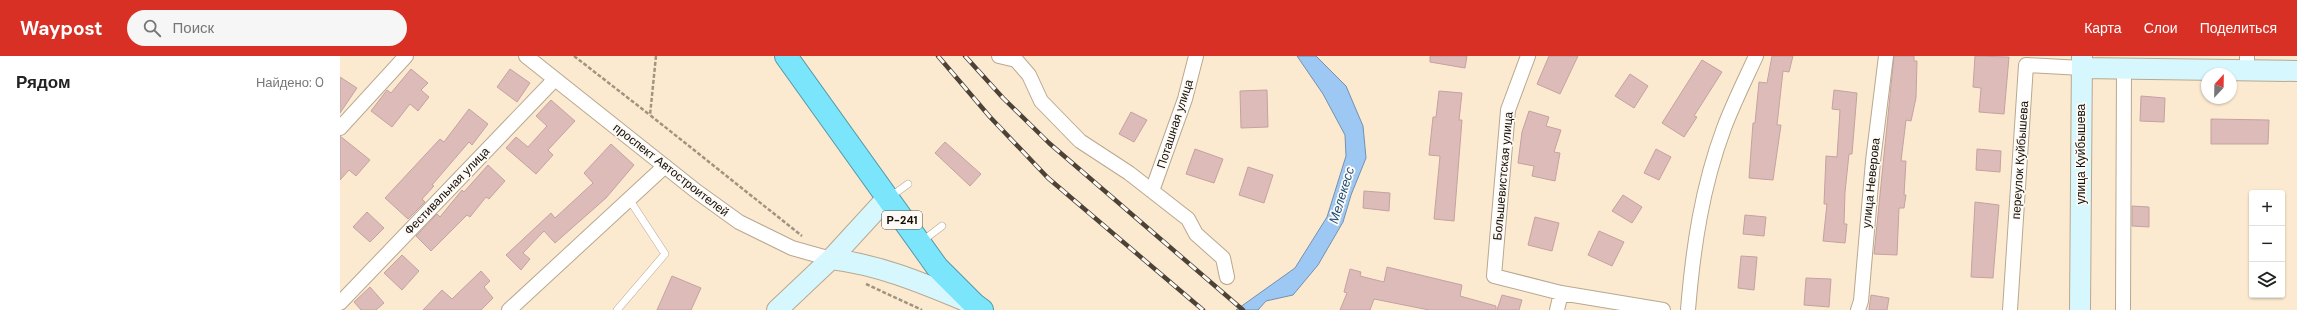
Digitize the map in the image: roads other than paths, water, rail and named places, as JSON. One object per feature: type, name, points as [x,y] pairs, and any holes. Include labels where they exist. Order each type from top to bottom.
[{"type":"highway","name":"Р-241","points":[[786,56],[886,199],[936,267],[978,307]]},
{"type":"main road","points":[[2082,62],[2124,69],[2247,62],[2297,71]]},
{"type":"main road","name":"улица Куйбышева","points":[[2080,310],[2082,62]]},
{"type":"main road","points":[[777,310],[831,259],[886,199]]},
{"type":"main road","points":[[831,259],[855,262],[911,278],[978,307]]},
{"type":"street","points":[[340,128],[406,56]]},
{"type":"street","name":"проспект Автостроителей","points":[[526,56],[665,166],[739,222],[792,248],[831,259]]},
{"type":"street","points":[[999,56],[1017,58],[1029,75],[1041,101],[1080,141],[1152,191],[1188,219],[1196,234],[1223,258],[1226,277]]},
{"type":"street","name":"Поташная улица","points":[[1152,191],[1185,99],[1196,56]]},
{"type":"street","name":"Большевистская улица","points":[[1528,56],[1508,110],[1494,276],[1561,293]]},
{"type":"street","points":[[1688,310],[1693,250],[1706,186],[1724,128],[1756,56]]},
{"type":"street","name":"улица Неверова","points":[[1858,310],[1861,301],[1873,162],[1886,56]]},
{"type":"street","name":"переулок Куйбышева","points":[[2010,310],[2026,65],[2082,62]]},
{"type":"street","points":[[2123,310],[2124,69]]},
{"type":"street","name":"Фестивальная улица","points":[[340,303],[555,79]]},
{"type":"street","points":[[509,310],[665,166]]},
{"type":"street","points":[[1557,310],[1561,293],[1663,310]]},
{"type":"lane","points":[[886,199],[908,184]]},
{"type":"lane","points":[[617,310],[665,254],[629,199]]},
{"type":"lane","points":[[919,244],[942,226]]},
{"type":"water","name":"Мелекесс","points":[[1297,56],[1316,56],[1346,86],[1363,126],[1366,158],[1351,195],[1343,222],[1318,265],[1293,295],[1266,301],[1258,310],[1236,310],[1295,268],[1327,217],[1346,156],[1345,135],[1323,94]]},
{"type":"railway","points":[[938,56],[990,117],[1048,178],[1203,310]]},
{"type":"railway","points":[[965,56],[1003,98],[1049,143],[1243,310]]}]
